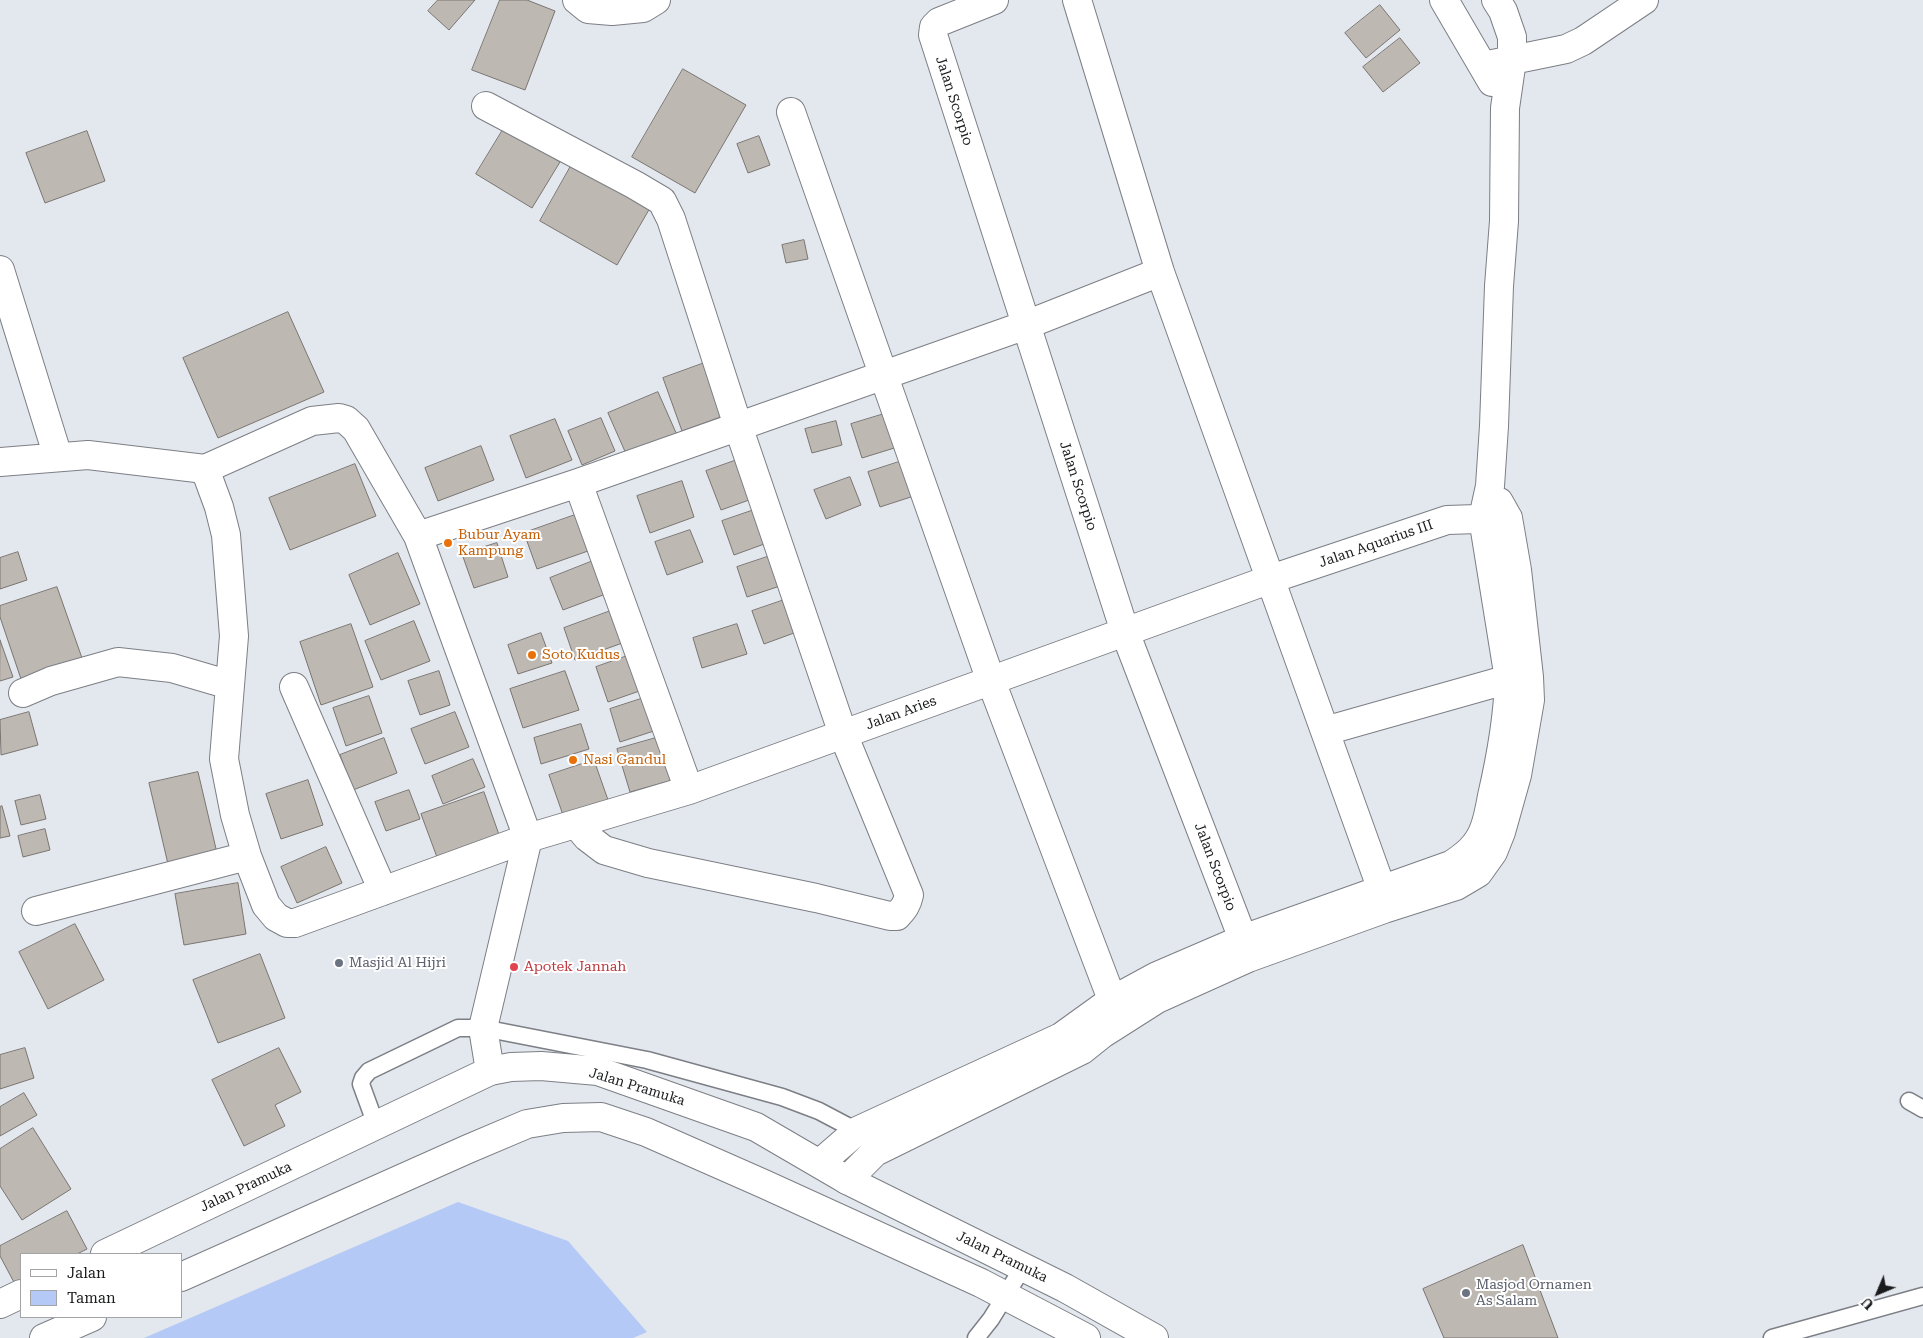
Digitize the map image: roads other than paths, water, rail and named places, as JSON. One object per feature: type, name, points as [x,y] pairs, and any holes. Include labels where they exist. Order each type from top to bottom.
[{"type":"street","points":[[577,0],[588,9],[612,11],[643,8],[656,0]]},
{"type":"street","name":"Jalan Scorpio","points":[[994,0],[944,20],[934,27],[933,34],[1125,632],[1245,949]]},
{"type":"street","points":[[1077,0],[1160,272],[1325,731],[1383,900]]},
{"type":"street","points":[[1444,0],[1505,108]]},
{"type":"street","points":[[820,1163],[858,1131],[1116,1012],[1158,999],[1245,949],[1383,900],[1456,886],[1478,873],[1493,852],[1501,832],[1517,776],[1530,700],[1519,678],[1517,570],[1495,518],[1490,486],[1499,286],[1504,221],[1505,108],[1512,60],[1512,37],[1496,0]]},
{"type":"street","points":[[1483,66],[1566,49],[1583,41],[1644,0]]},
{"type":"street","points":[[486,106],[662,201],[671,220],[738,426],[843,734],[909,895],[907,905],[896,916],[648,863],[604,850],[587,837],[577,825]]},
{"type":"street","points":[[791,112],[991,681],[1116,1012]]},
{"type":"street","points":[[0,270],[58,457]]},
{"type":"street","points":[[418,536],[578,483],[1026,325],[1160,272]]},
{"type":"street","points":[[0,462],[88,455],[205,469],[312,421],[329,418],[346,420],[356,429],[418,536],[528,838],[483,1028],[490,1071]]},
{"type":"street","points":[[36,911],[247,856],[235,815],[224,759],[234,636],[226,535],[219,507],[205,469]]},
{"type":"street","points":[[578,483],[689,790]]},
{"type":"street","name":"Jalan Aquarius III","points":[[1271,579],[1447,520],[1495,518]]},
{"type":"street","name":"Jalan Aries","points":[[247,856],[266,905],[276,917],[287,923],[295,924],[528,838],[577,825],[689,790],[1271,579]]},
{"type":"street","points":[[24,693],[51,681],[118,662],[172,668],[230,685]]},
{"type":"street","points":[[1325,731],[1519,678]]},
{"type":"street","points":[[294,686],[383,891]]},
{"type":"street","points":[[847,1180],[876,1152],[1082,1050],[1116,1012]]},
{"type":"street","name":"Jalan Pramuka","points":[[107,1253],[490,1071],[511,1067],[541,1066],[598,1071],[756,1127],[847,1180],[1065,1288],[1154,1338]]},
{"type":"street","points":[[182,1277],[527,1124],[562,1118],[601,1117],[646,1132],[1005,1295],[1086,1338]]},
{"type":"street","points":[[0,1304],[20,1294]]},
{"type":"street","points":[[44,1338],[90,1318]]},
{"type":"lane","points":[[376,1125],[361,1084],[369,1071],[458,1028],[483,1028],[656,1062],[782,1097],[819,1111],[858,1131],[876,1152]]},
{"type":"lane","points":[[976,1338],[991,1319],[1023,1268]]},
{"type":"lane","points":[[1772,1338],[1923,1296]]},
{"type":"place","name":"Bubur Ayam Kampung","points":[[448,543]]},
{"type":"place","name":"Soto Kudus","points":[[532,655]]},
{"type":"place","name":"Nasi Gandul","points":[[573,760]]},
{"type":"place","name":"Masjid Al Hijri","points":[[339,963]]},
{"type":"place","name":"Apotek Jannah","points":[[514,967]]},
{"type":"place","name":"Masjod Ornamen As Salam","points":[[1466,1293]]}]
